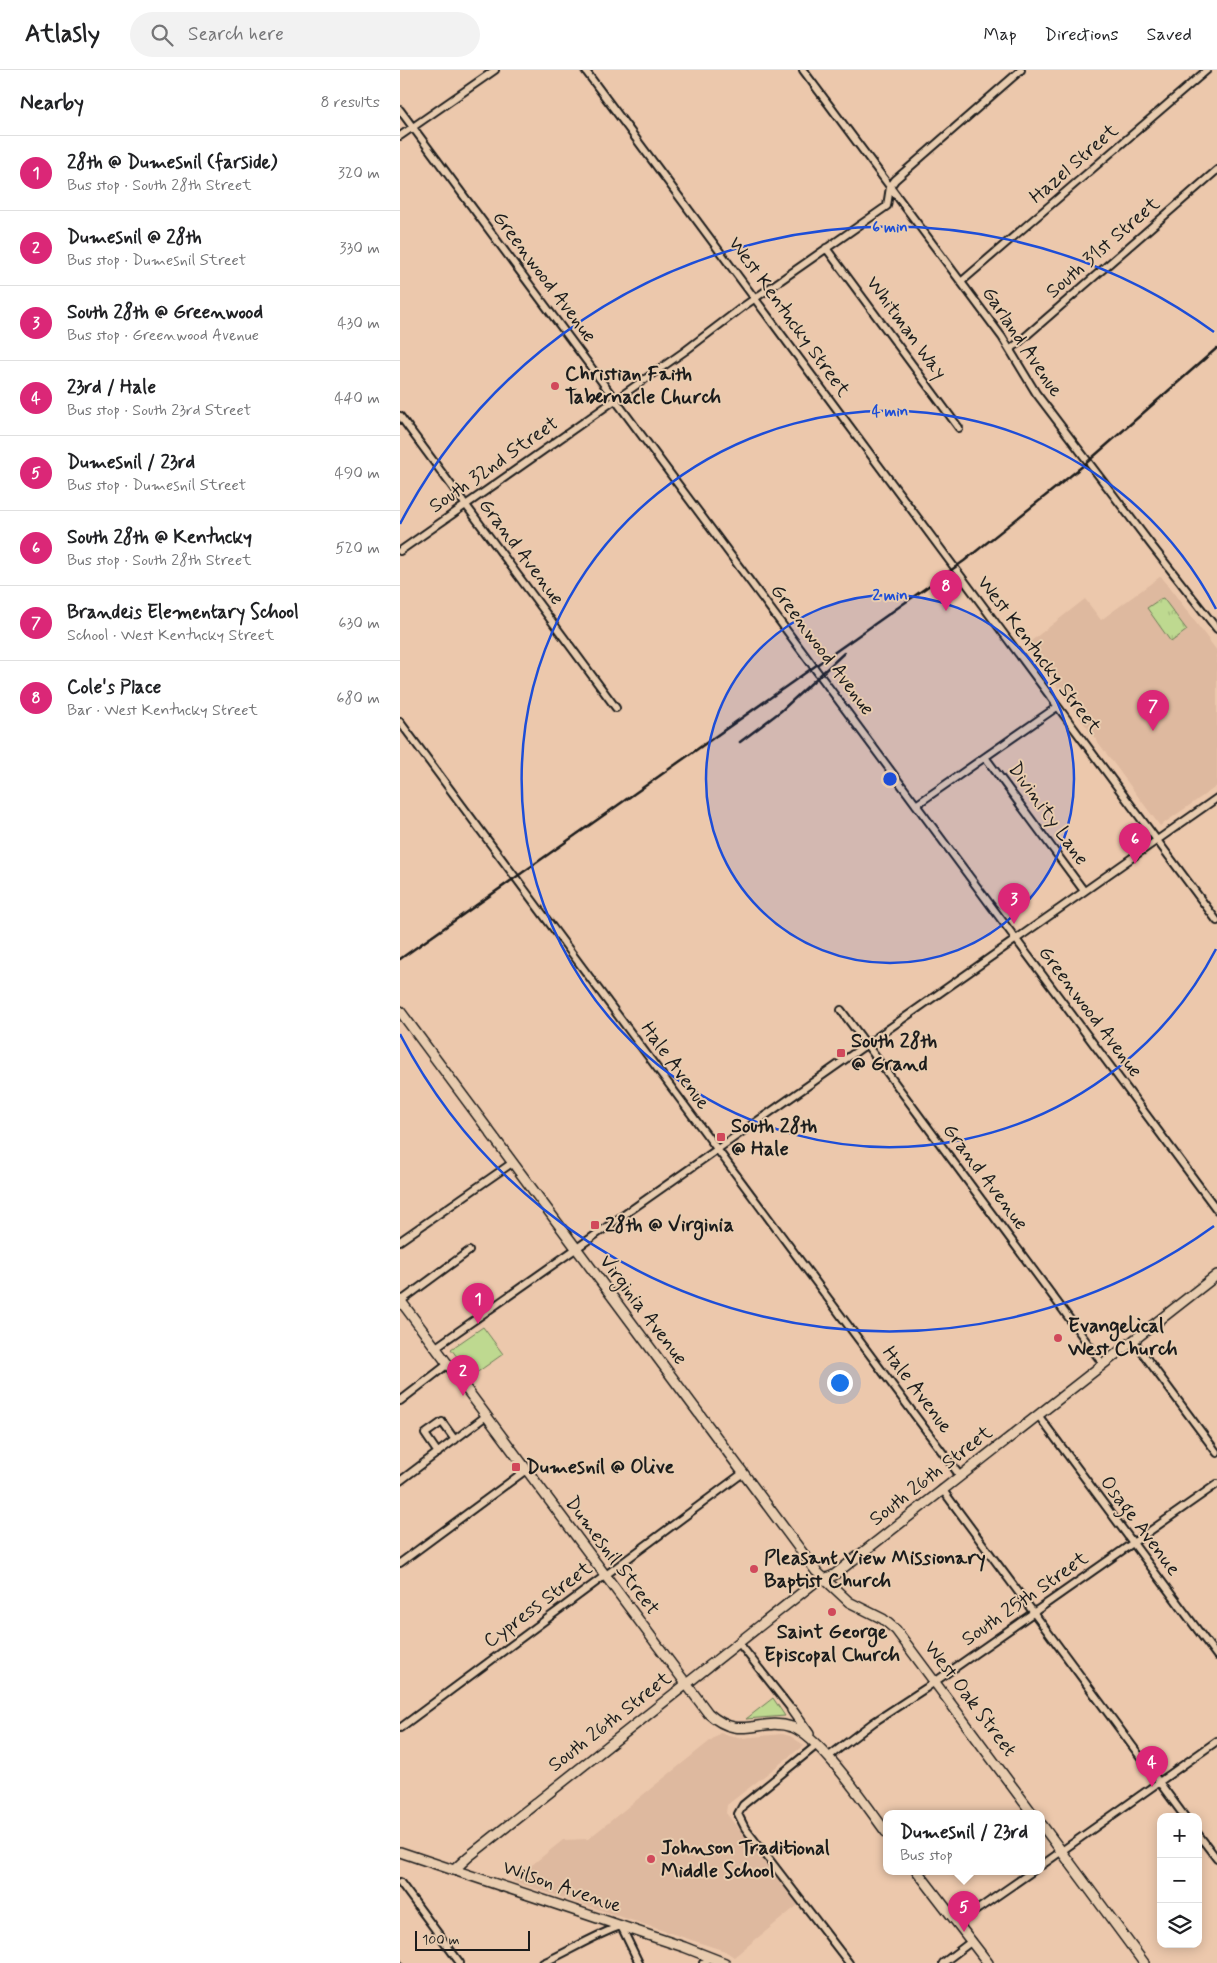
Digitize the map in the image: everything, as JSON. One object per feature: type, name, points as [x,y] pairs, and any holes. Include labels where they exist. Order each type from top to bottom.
[{"type":"main road","name":"Virginia Avenue","points":[[400,1011],[816,1571],[824,1579]]},
{"type":"main road","name":"South 26th Street","points":[[454,1870],[475,1851],[814,1583],[834,1575],[1217,1275]]},
{"type":"main road","name":"Dumesnil Street","points":[[400,1301],[708,1713],[719,1722],[736,1728],[774,1724],[790,1726],[801,1731],[828,1757],[883,1828]]},
{"type":"main road","name":"West Oak Street","points":[[824,1579],[848,1602],[888,1622],[900,1635],[1030,1810]]},
{"type":"main road","name":"Dumesnil Street","points":[[792,1710],[817,1745]]},
{"type":"main road","points":[[1045,1829],[1144,1963]]},
{"type":"main road","name":"Wilson Avenue","points":[[400,1852],[622,1926],[725,1963]]},
{"type":"main road","points":[[920,1875],[988,1963]]},
{"type":"street","points":[[400,136],[495,70]]},
{"type":"street","name":"West Kentucky Street","points":[[585,70],[1217,921]]},
{"type":"street","name":"Garland Avenue","points":[[803,70],[961,282],[1010,350],[1042,400],[1217,629]]},
{"type":"street","name":"South 32nd Street","points":[[400,551],[886,206],[890,187],[895,180],[1021,70]]},
{"type":"street","name":"Hazel Street","points":[[961,282],[1207,70]]},
{"type":"street","name":"Greenwood Avenue","points":[[400,110],[1217,1210]]},
{"type":"street","name":"South 31st Street","points":[[1010,350],[1217,170]]},
{"type":"street","name":"Whitman Way","points":[[826,248],[959,428]]},
{"type":"street","name":"Grand Avenue","points":[[400,416],[616,708]]},
{"type":"street","points":[[916,805],[1057,707]]},
{"type":"street","name":"Hale Avenue","points":[[400,722],[960,1476]]},
{"type":"street","name":"Divinity Lane","points":[[985,757],[1084,891]]},
{"type":"street","points":[[436,1348],[1217,798]]},
{"type":"street","name":"Grand Avenue","points":[[841,1010],[1103,1364]]},
{"type":"street","points":[[400,1241],[512,1163]]},
{"type":"street","points":[[400,1301],[469,1251]]},
{"type":"street","points":[[1133,1340],[1217,1453]]},
{"type":"street","points":[[400,1401],[448,1364]]},
{"type":"street","name":"Osage Avenue","points":[[1038,1415],[1217,1656]]},
{"type":"street","points":[[400,1481],[486,1416]]},
{"type":"street","points":[[438,1453],[425,1434],[436,1426],[442,1422],[456,1440]]},
{"type":"street","points":[[400,1563],[526,1470]]},
{"type":"street","name":"Cypress Street","points":[[400,1728],[743,1473]]},
{"type":"street","name":"South 25th Street","points":[[828,1757],[874,1722],[935,1682],[1217,1484]]},
{"type":"street","points":[[942,1489],[1182,1813]]},
{"type":"street","name":"Dumesnil Street","points":[[739,1642],[792,1710]]},
{"type":"street","points":[[1045,1862],[1217,1741]]},
{"type":"street","points":[[817,1745],[743,1805],[738,1812],[744,1828],[849,1963]]},
{"type":"street","points":[[1202,1839],[1217,1859]]},
{"type":"street","points":[[958,1923],[1027,1875]]},
{"type":"street","points":[[400,1882],[460,1963]]},
{"type":"street","points":[[543,1963],[568,1952],[604,1931],[622,1926],[639,1963]]},
{"type":"street","points":[[943,1963],[972,1941]]},
{"type":"street","points":[[703,1963],[712,1959]]},
{"type":"shaded area","points":[[1161,576],[1217,651],[1217,786],[1160,826],[1026,645],[1085,599],[1101,620]]},
{"type":"shaded area","name":"Johnson Traditional Middle School","points":[[720,1733],[742,1738],[782,1734],[790,1736],[804,1745],[727,1805],[726,1813],[798,1905],[734,1957],[725,1951],[512,1881],[563,1840],[588,1839]]},
{"type":"green space","points":[[1163,598],[1187,630],[1171,642],[1147,608]]},
{"type":"green space","points":[[483,1327],[503,1354],[472,1376],[451,1349]]},
{"type":"green space","points":[[773,1698],[785,1716],[746,1719]]},
{"type":"railway","points":[[400,959],[964,561],[1084,465],[1217,348]]},
{"type":"railway","points":[[740,742],[781,711],[844,653]]},
{"type":"place","name":"Christian Faith Tabernacle Church","points":[[555,386]]},
{"type":"place","name":"Cole's Place","points":[[946,611]]},
{"type":"place","name":"Brandeis Elementary School","points":[[1153,731]]},
{"type":"place","name":"South 28th @ Kentucky","points":[[1135,864]]},
{"type":"place","name":"South 28th @ Greenwood","points":[[1014,924]]},
{"type":"place","name":"South 28th @ Grand","points":[[841,1053]]},
{"type":"place","name":"South 28th @ Hale","points":[[721,1137]]},
{"type":"place","name":"28th @ Virginia","points":[[595,1225]]},
{"type":"place","name":"28th @ Dumesnil (farside)","points":[[478,1324]]},
{"type":"place","name":"Evangelical West Church","points":[[1058,1338]]},
{"type":"place","name":"Dumesnil @ 28th","points":[[463,1396]]},
{"type":"place","name":"Dumesnil @ Olive","points":[[516,1467]]},
{"type":"place","name":"Pleasant View Missionary Baptist Church","points":[[754,1569]]},
{"type":"place","name":"Saint George Episcopal Church","points":[[832,1612]]},
{"type":"place","name":"23rd / Hale","points":[[1152,1787]]},
{"type":"place","name":"Johnson Traditional Middle School","points":[[651,1859]]},
{"type":"place","name":"Dumesnil / 23rd","points":[[964,1932]]}]
